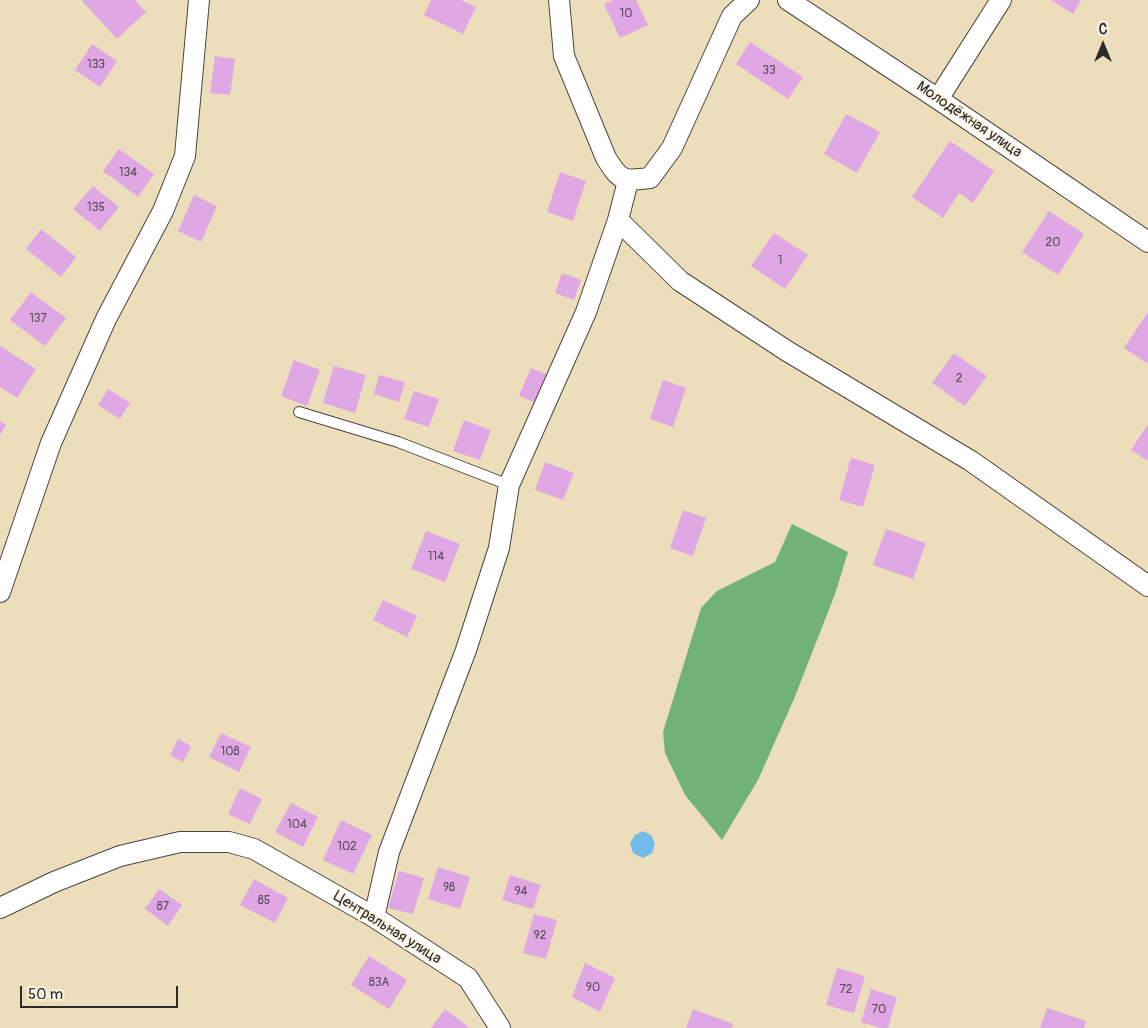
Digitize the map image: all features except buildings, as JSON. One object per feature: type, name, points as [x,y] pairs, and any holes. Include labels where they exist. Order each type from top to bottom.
[{"type":"street","points":[[0,592],[51,443],[106,319],[163,211],[185,156],[199,0]]},
{"type":"street","points":[[559,0],[564,56],[606,158],[615,173],[628,181],[650,178],[672,148],[732,16],[749,0]]},
{"type":"street","name":"Молодёжная улица","points":[[788,0],[938,99],[1148,242]]},
{"type":"street","points":[[938,99],[1001,0]]},
{"type":"street","points":[[374,917],[389,852],[466,650],[496,558],[509,485],[586,312],[618,220],[628,181]]},
{"type":"street","points":[[618,220],[680,281],[787,351],[971,461],[1148,586]]},
{"type":"street","name":"Центральная улица","points":[[0,908],[54,882],[120,856],[180,842],[229,842],[254,849],[374,917],[468,978],[500,1028]]},
{"type":"lane","points":[[299,412],[398,442],[509,485]]},
{"type":"green space","points":[[792,524],[848,552],[835,594],[794,699],[758,780],[722,840],[685,795],[665,753],[663,732],[701,608],[717,591],[775,562]]},
{"type":"water","points":[[643,831],[651,835],[655,844],[652,853],[643,858],[633,853],[630,843],[635,835]]}]
